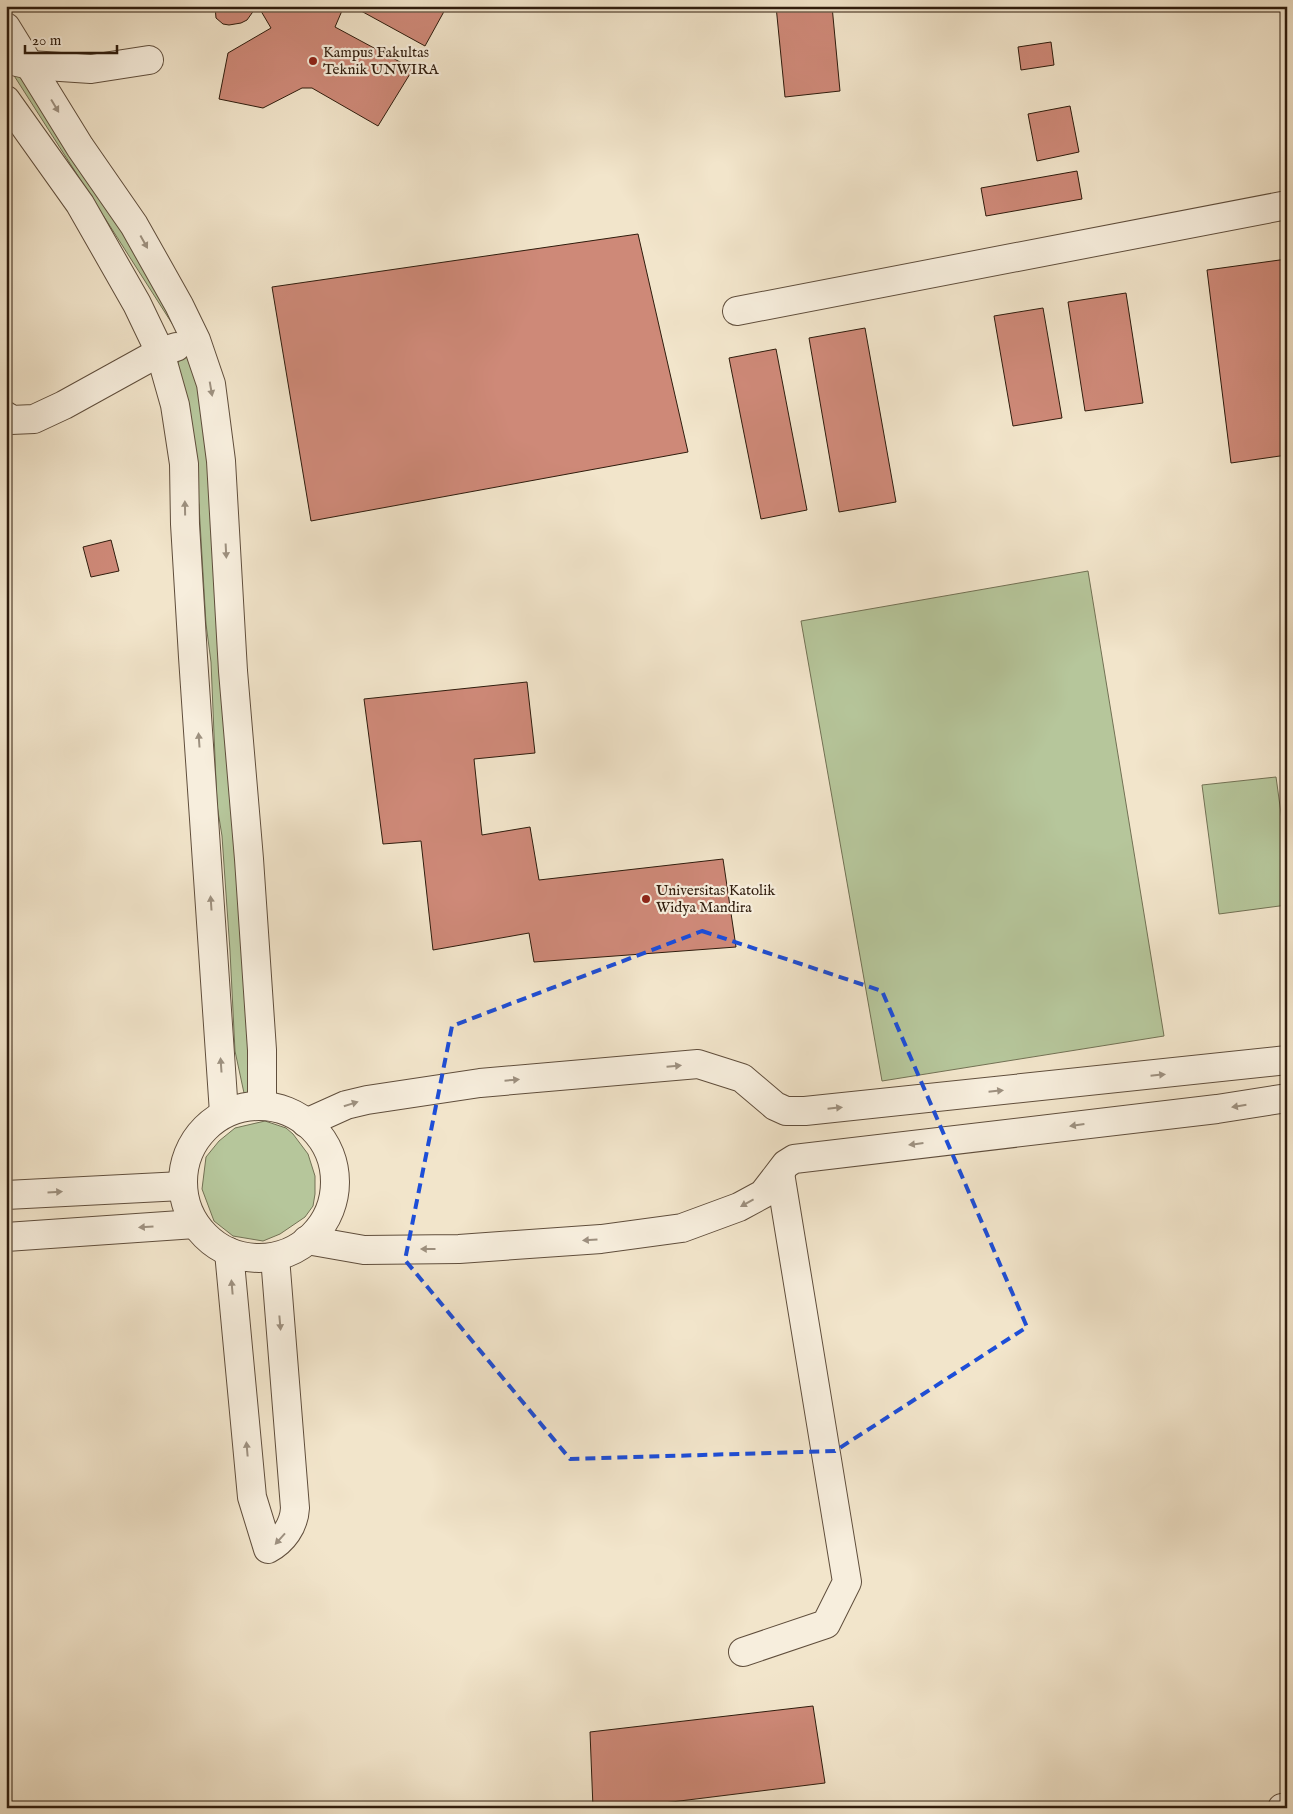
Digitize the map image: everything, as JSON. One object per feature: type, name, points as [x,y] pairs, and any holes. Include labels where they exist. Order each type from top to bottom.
[{"type":"street","points":[[6,28],[18,62],[134,225],[196,340],[211,384],[221,462],[233,671],[249,859],[262,1050],[262,1104]]},
{"type":"street","points":[[18,62],[91,69],[149,60]]},
{"type":"street","points":[[6,100],[80,204],[137,304],[160,352],[175,404],[184,464],[187,553],[224,1113]]},
{"type":"street","points":[[737,311],[1287,205]]},
{"type":"street","points":[[6,416],[11,420],[34,419],[64,405],[160,352],[196,340]]},
{"type":"street","points":[[208,864],[249,859]]},
{"type":"street","points":[[306,1123],[346,1105],[367,1100],[480,1083],[698,1064],[742,1078],[775,1106],[786,1110],[806,1111],[1287,1060]]},
{"type":"street","points":[[307,1240],[364,1250],[459,1249],[601,1239],[682,1228],[739,1207],[763,1194],[786,1164],[794,1159],[1218,1109],[1287,1098]]},
{"type":"street","points":[[262,1104],[290,1112],[306,1123],[320,1137],[329,1155],[334,1174],[334,1193],[329,1211],[320,1227],[292,1251],[275,1257],[257,1259],[238,1256],[221,1249],[207,1238],[195,1224],[182,1186],[186,1157],[201,1131],[224,1113],[246,1106],[262,1104]]},
{"type":"street","points":[[743,1652],[826,1624],[847,1582],[780,1173]]},
{"type":"street","points":[[6,1195],[182,1186]]},
{"type":"street","points":[[6,1237],[195,1224]]},
{"type":"street","points":[[229,1252],[252,1497],[268,1549],[284,1536],[294,1519],[295,1508],[275,1257]]},
{"type":"street","points":[[1282,1808],[1287,1807]]},
{"type":"highlighted area","points":[[702,931],[882,991],[1027,1327],[835,1451],[570,1459],[405,1260],[452,1026]]},
{"type":"green space","points":[[6,24],[187,334],[173,325],[6,63]]},
{"type":"green space","points":[[193,356],[199,366],[220,588],[251,1094],[244,1093],[235,1051],[222,836],[217,805],[211,662],[206,624],[199,505],[176,366],[181,358]]},
{"type":"green space","points":[[1088,571],[1164,1036],[882,1081],[801,621]]},
{"type":"green space","points":[[1276,777],[1287,857],[1287,905],[1219,914],[1202,785]]},
{"type":"green space","points":[[265,1121],[286,1128],[308,1154],[315,1176],[315,1194],[313,1206],[305,1217],[280,1234],[263,1241],[233,1236],[214,1221],[202,1189],[206,1157],[219,1141],[235,1128]]},
{"type":"building","points":[[215,6],[257,6],[247,20],[229,25],[223,24],[216,18]]},
{"type":"building","name":"Kampus Fakultas Teknik UNWIRA","points":[[258,6],[344,6],[335,27],[413,69],[378,126],[312,88],[302,88],[263,108],[219,99],[228,53],[271,28]]},
{"type":"building","name":"Kampus Fakultas Teknik UNWIRA","points":[[352,6],[447,6],[425,46]]},
{"type":"building","points":[[776,6],[832,6],[840,91],[785,97]]},
{"type":"building","points":[[1051,42],[1054,65],[1021,70],[1018,47]]},
{"type":"building","points":[[1070,106],[1079,152],[1037,161],[1028,114]]},
{"type":"building","points":[[1077,171],[1082,199],[986,216],[981,188]]},
{"type":"building","points":[[638,234],[688,452],[311,521],[272,287]]},
{"type":"building","points":[[1287,259],[1287,455],[1231,463],[1207,270]]},
{"type":"building","points":[[1126,293],[1143,403],[1085,411],[1068,302]]},
{"type":"building","points":[[1043,308],[1062,418],[1013,426],[994,316]]},
{"type":"building","points":[[865,328],[896,502],[839,512],[809,338]]},
{"type":"building","points":[[776,349],[807,510],[761,519],[729,358]]},
{"type":"building","points":[[111,540],[119,571],[91,577],[83,547]]},
{"type":"building","points":[[527,682],[535,753],[474,759],[482,835],[530,827],[539,880],[723,859],[736,947],[534,962],[529,933],[433,950],[421,841],[383,844],[364,699]]},
{"type":"building","points":[[813,1706],[825,1783],[623,1808],[593,1808],[590,1732]]},
{"type":"place","name":"Kampus Fakultas Teknik UNWIRA","points":[[313,61]]},
{"type":"place","name":"Universitas Katolik Widya Mandira","points":[[646,899]]}]
